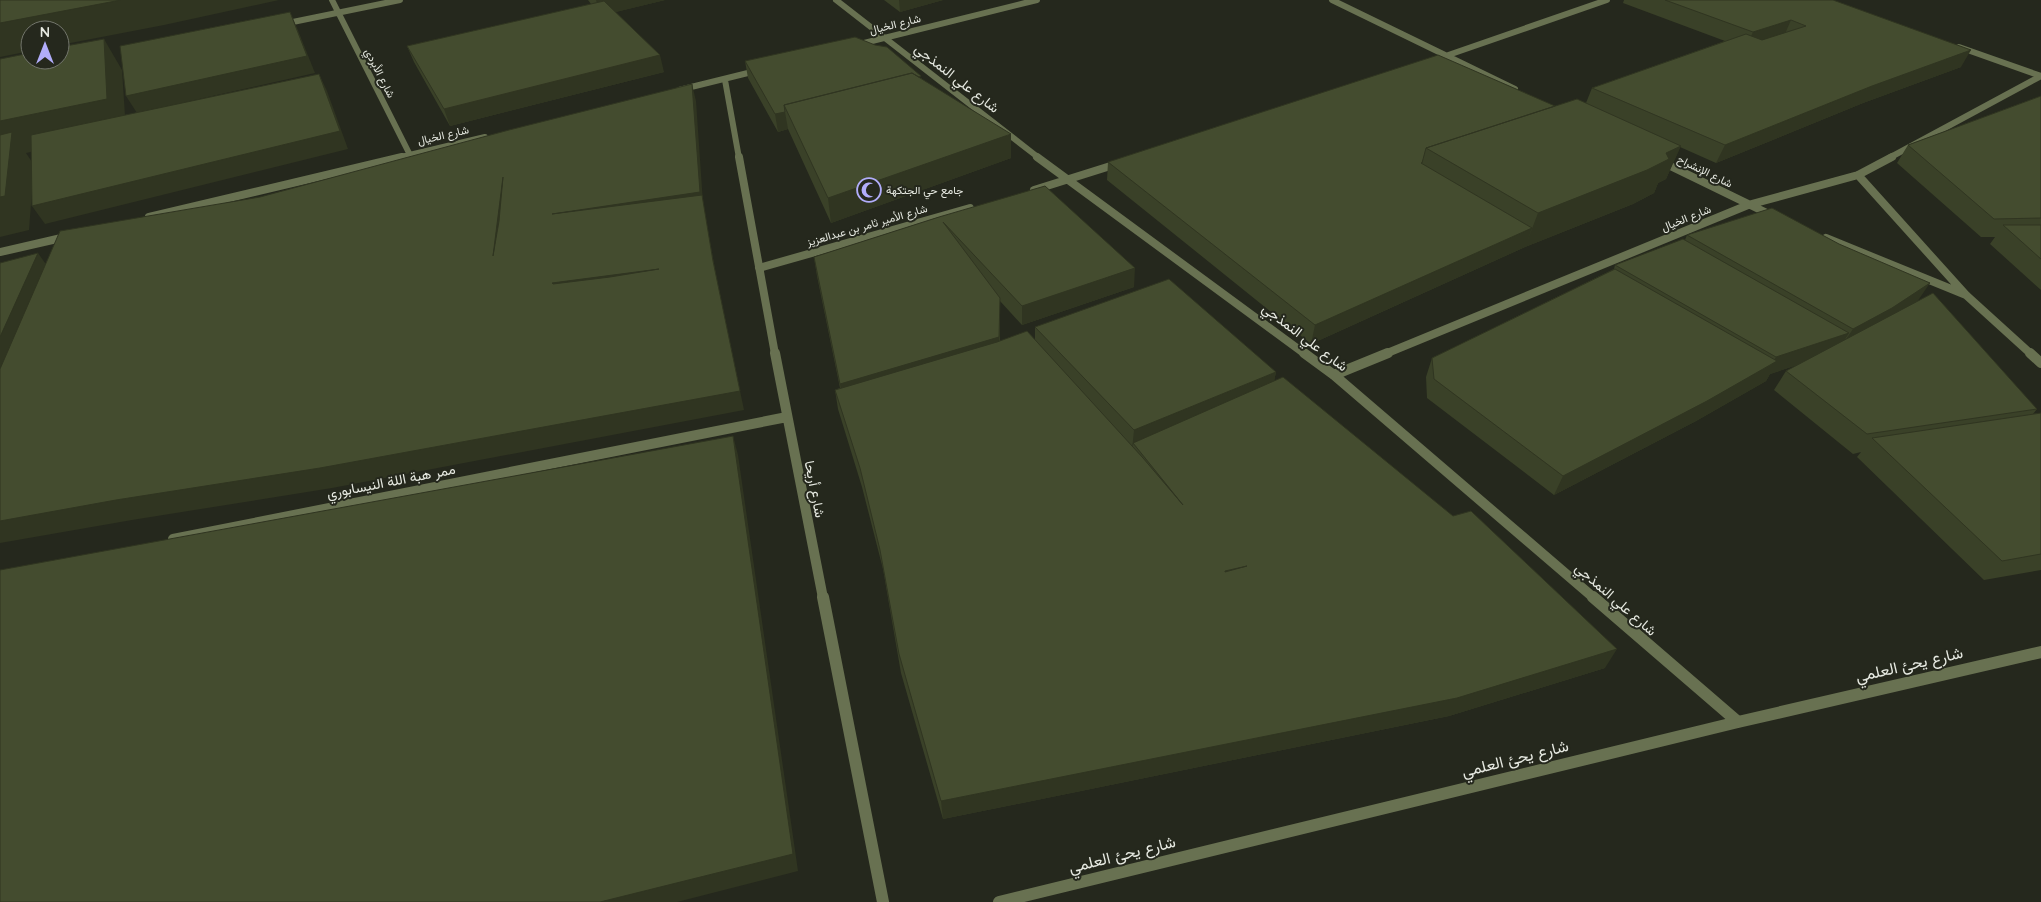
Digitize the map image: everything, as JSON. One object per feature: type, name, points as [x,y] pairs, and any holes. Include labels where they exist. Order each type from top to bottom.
[{"type":"street","name":"شارع الأبردي","points":[[332,0],[410,155]]},
{"type":"street","points":[[271,26],[400,0]]},
{"type":"street","name":"شارع علي النمذجي","points":[[836,0],[1067,180],[1334,375],[1738,722]]},
{"type":"street","name":"شارع الخيال","points":[[846,48],[1037,0]]},
{"type":"street","points":[[1332,0],[1526,95]]},
{"type":"street","points":[[1418,65],[1608,0]]},
{"type":"street","points":[[1956,46],[2041,76]]},
{"type":"street","points":[[668,93],[771,67]]},
{"type":"street","name":"شارع الخيال","points":[[1334,375],[1748,205],[1858,175],[2041,76]]},
{"type":"street","name":"شارع أريحا","points":[[725,80],[787,417],[883,902]]},
{"type":"street","name":"شارع الخيال","points":[[143,218],[496,134]]},
{"type":"street","name":"شارع الإنشراح","points":[[1650,156],[1748,205],[1783,220]]},
{"type":"street","points":[[1030,191],[1124,162]]},
{"type":"street","points":[[1858,175],[1966,295],[2041,363]]},
{"type":"street","name":"شارع الأمير ثامر بن عبدالعزيز","points":[[759,268],[974,207]]},
{"type":"street","points":[[0,252],[76,234]]},
{"type":"street","points":[[1818,235],[1966,295]]},
{"type":"street","name":"ممر هبة اللة النيسابوري","points":[[160,541],[787,417]]},
{"type":"street","name":"شارع يحئ العلمي","points":[[999,902],[1738,722],[2041,652]]},
{"type":"building","points":[[0,0],[121,0],[0,23]]},
{"type":"building","points":[[1665,0],[1833,0],[1971,50],[1872,86],[1725,145],[1592,88],[1746,34],[1762,40],[1806,26],[1791,20],[1753,32]]},
{"type":"building","points":[[604,1],[660,55],[444,109],[407,46]]},
{"type":"building","points":[[290,12],[307,56],[126,96],[120,46]]},
{"type":"building","points":[[855,37],[875,45],[887,47],[921,76],[919,77],[912,73],[784,105],[785,112],[775,114],[745,61]]},
{"type":"building","points":[[104,39],[107,99],[0,121],[0,59],[20,55],[20,70],[70,70],[70,45]]},
{"type":"building","points":[[1438,55],[1555,106],[1426,148],[1421,163],[1532,228],[1315,325],[1108,162]]},
{"type":"building","name":"جامع حي الجتكهة","points":[[912,73],[1011,134],[828,198],[784,105]]},
{"type":"building","points":[[319,74],[340,131],[32,206],[31,135]]},
{"type":"building","points":[[692,84],[700,192],[552,214],[702,195],[713,261],[740,391],[320,468],[116,500],[0,521],[0,369],[60,231],[260,197],[509,130]],"holes":[[[503,177],[499,221],[493,256]],[[659,269],[610,277],[552,283]]]},
{"type":"building","points":[[2041,96],[2041,218],[1994,219],[1908,145]]},
{"type":"building","points":[[1577,99],[1681,146],[1666,153],[1669,159],[1647,170],[1538,213],[1426,148]]},
{"type":"building","points":[[12,132],[5,196],[0,197],[0,135]]},
{"type":"building","points":[[1045,186],[1135,268],[1022,306],[943,222],[1000,298],[999,337],[840,384],[814,257],[939,217]]},
{"type":"building","points":[[1772,208],[1839,244],[1930,283],[1892,308],[1853,329],[1687,235]]},
{"type":"building","points":[[2003,225],[2041,225],[2041,259]]},
{"type":"building","points":[[1683,239],[1849,333],[1776,357],[1615,265]]},
{"type":"building","points":[[38,253],[0,337],[0,263]]},
{"type":"building","points":[[1615,269],[1777,361],[1707,401],[1563,476],[1434,379],[1432,358]]},
{"type":"building","points":[[1169,279],[1276,372],[1134,430],[1035,327]]},
{"type":"building","points":[[1933,293],[2037,409],[1867,434],[1786,371]]},
{"type":"building","points":[[1027,331],[1143,458],[1183,505],[1133,443],[1283,377],[1453,516],[1471,511],[1617,649],[1457,698],[941,801],[899,654],[880,550],[860,468],[835,390],[997,342]]},
{"type":"building","points":[[2041,413],[2041,554],[2002,561],[1872,438]]},
{"type":"building","points":[[733,436],[793,854],[600,902],[0,902],[0,570]]},
{"type":"place","name":"جامع حي الجتكهة","points":[[869,190]]}]
